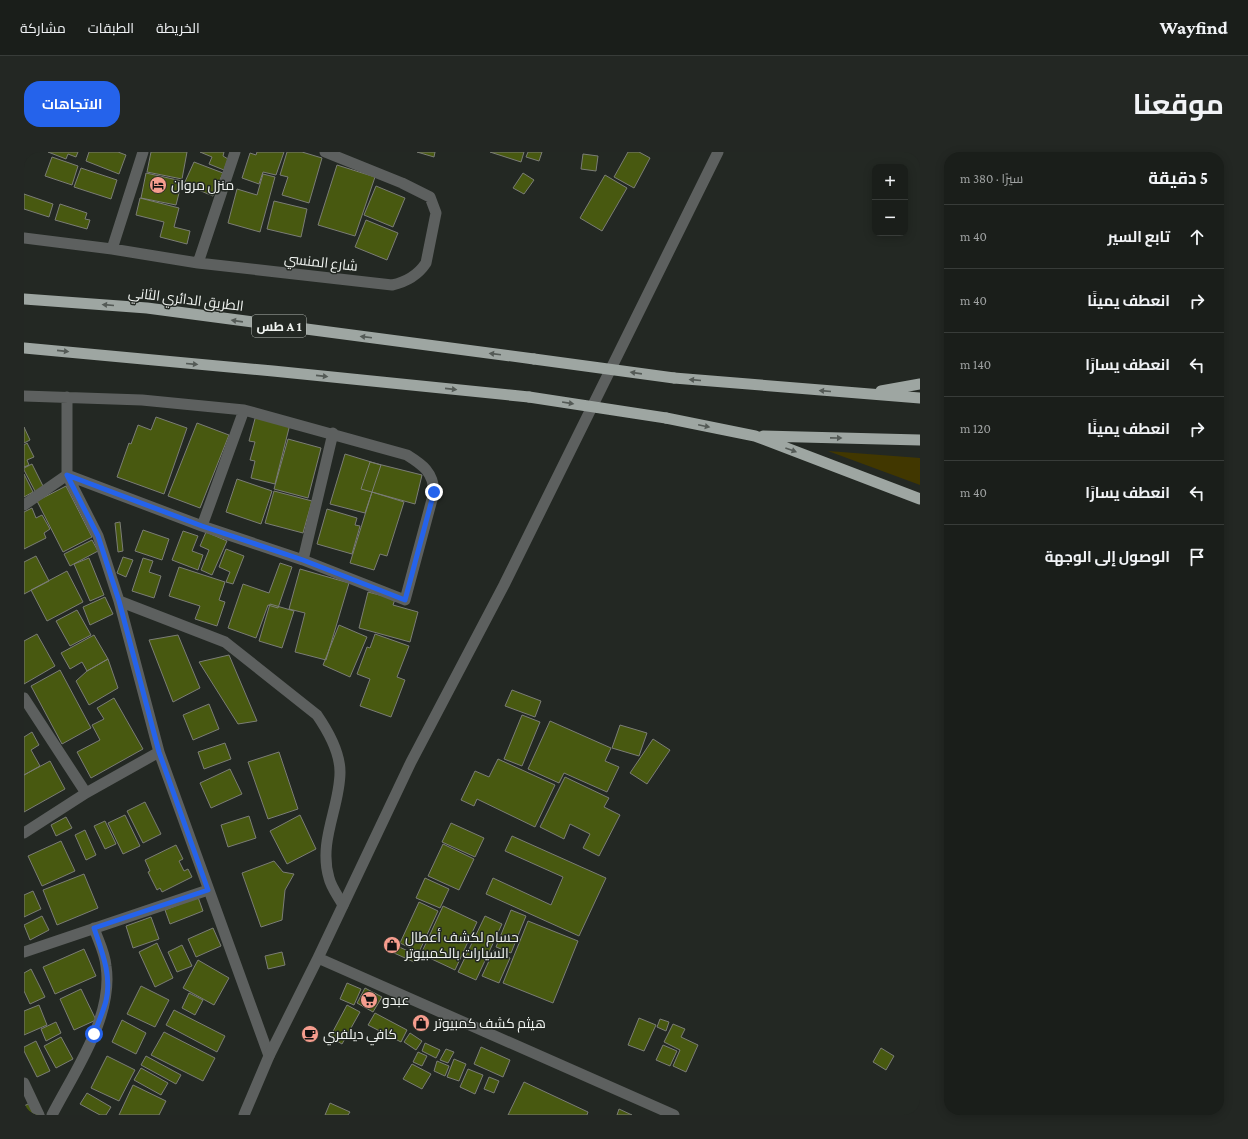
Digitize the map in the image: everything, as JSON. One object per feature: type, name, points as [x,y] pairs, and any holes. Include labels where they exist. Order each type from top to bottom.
[{"type":"highway","name":"الطريق الدائري الثاني","points":[[24,299],[147,308],[674,378],[864,394]]},
{"type":"highway","points":[[24,348],[529,397],[666,418],[755,436],[920,498]]},
{"type":"highway","points":[[864,394],[920,384]]},
{"type":"highway","points":[[864,394],[920,398]]},
{"type":"highway","points":[[755,436],[920,440]]},
{"type":"street","points":[[112,249],[143,152]]},
{"type":"street","points":[[198,263],[235,152]]},
{"type":"street","name":"شارع المنسي","points":[[24,238],[112,249],[198,263],[392,285],[408,280],[422,269],[426,263],[436,213],[430,197],[402,183],[325,152]]},
{"type":"street","points":[[244,1115],[269,1056],[318,958],[411,762],[504,585],[718,152]]},
{"type":"street","points":[[24,396],[158,401],[244,410],[333,433],[407,455],[423,466],[431,476],[434,492],[405,600],[303,560],[202,526],[67,475]]},
{"type":"street","points":[[68,397],[67,475],[98,536],[119,601],[159,752],[269,1056]]},
{"type":"street","points":[[202,526],[244,410]]},
{"type":"street","points":[[303,560],[333,433]]},
{"type":"street","points":[[26,502],[67,475]]},
{"type":"street","points":[[119,601],[225,642],[317,715],[326,728],[334,748],[340,771],[336,800],[330,821],[326,857],[328,877],[343,905]]},
{"type":"street","points":[[24,698],[86,793]]},
{"type":"street","points":[[24,832],[86,793],[159,752]]},
{"type":"street","points":[[24,952],[208,890]]},
{"type":"street","points":[[52,1115],[94,1034],[106,1001],[108,990],[106,965],[94,928]]},
{"type":"street","points":[[318,958],[674,1115]]},
{"type":"street","points":[[24,1083],[39,1115]]},
{"type":"shaded area","points":[[828,451],[920,458],[920,485]]},
{"type":"building","points":[[48,152],[78,152],[76,157],[68,154],[66,159]]},
{"type":"building","points":[[89,152],[118,152],[126,155],[119,174],[86,161]]},
{"type":"building","points":[[151,152],[187,152],[182,179],[147,172]]},
{"type":"building","points":[[200,152],[224,152],[223,156],[228,159],[224,170],[209,164],[212,157]]},
{"type":"building","points":[[257,152],[284,152],[276,175],[263,172],[259,184],[242,178],[250,153],[256,155]]},
{"type":"building","points":[[287,152],[302,152],[322,158],[309,203],[282,195],[288,177],[280,175]]},
{"type":"building","points":[[417,152],[435,152],[434,157]]},
{"type":"building","points":[[490,152],[524,152],[521,162]]},
{"type":"building","points":[[528,152],[542,152],[539,161],[526,157]]},
{"type":"building","points":[[628,152],[639,152],[650,158],[634,188],[614,177]]},
{"type":"building","points":[[583,154],[598,156],[596,171],[581,169]]},
{"type":"building","points":[[52,157],[78,166],[72,185],[45,176]]},
{"type":"building","points":[[194,162],[223,173],[213,196],[184,184]]},
{"type":"building","points":[[337,165],[375,177],[355,236],[318,225]]},
{"type":"building","points":[[81,168],[117,180],[111,199],[74,187]]},
{"type":"building","points":[[146,173],[182,181],[176,205],[141,198]]},
{"type":"building","points":[[523,173],[534,180],[524,194],[513,188]]},
{"type":"building","points":[[263,174],[275,177],[260,232],[228,223],[237,189],[257,195]]},
{"type":"building","points":[[605,175],[627,188],[602,231],[580,218]]},
{"type":"building","points":[[376,186],[405,198],[393,227],[364,215]]},
{"type":"building","points":[[24,194],[53,204],[49,217],[24,209]]},
{"type":"building","points":[[140,198],[179,208],[174,227],[190,231],[187,244],[160,237],[164,222],[136,215]]},
{"type":"building","points":[[274,201],[307,209],[301,237],[267,229]]},
{"type":"building","points":[[60,204],[87,213],[85,219],[90,220],[87,229],[55,220]]},
{"type":"building","points":[[366,220],[398,233],[387,260],[355,247]]},
{"type":"building","points":[[256,415],[290,424],[275,484],[251,478],[255,461],[250,460],[255,442],[249,441]]},
{"type":"building","points":[[156,417],[187,428],[164,494],[117,477],[129,443],[131,444],[138,425],[151,430]]},
{"type":"building","points":[[197,423],[229,435],[200,508],[168,496]]},
{"type":"building","points":[[24,427],[30,440],[24,443]]},
{"type":"building","points":[[288,439],[321,448],[308,498],[274,489]]},
{"type":"building","points":[[27,443],[34,457],[27,460],[29,465],[24,467],[24,445]]},
{"type":"building","points":[[345,454],[381,465],[365,513],[330,504]]},
{"type":"building","points":[[370,462],[422,475],[415,504],[361,489]]},
{"type":"building","points":[[32,464],[44,488],[36,493],[24,470],[24,468]]},
{"type":"building","points":[[24,474],[33,492],[24,497]]},
{"type":"building","points":[[237,479],[272,491],[261,524],[226,512]]},
{"type":"building","points":[[66,486],[92,537],[63,552],[37,501]]},
{"type":"building","points":[[274,491],[312,501],[303,533],[265,523]]},
{"type":"building","points":[[372,492],[404,502],[387,556],[380,554],[374,570],[350,563]]},
{"type":"building","points":[[32,508],[36,518],[42,515],[50,529],[44,533],[46,538],[24,549],[24,512]]},
{"type":"building","points":[[327,509],[357,518],[355,525],[360,526],[352,554],[317,544]]},
{"type":"building","points":[[120,522],[123,551],[118,552],[115,523]]},
{"type":"building","points":[[143,530],[169,539],[162,560],[135,551]]},
{"type":"building","points":[[183,531],[198,536],[192,551],[203,555],[198,570],[172,560]]},
{"type":"building","points":[[206,532],[227,541],[212,575],[201,570],[209,550],[200,546]]},
{"type":"building","points":[[92,540],[98,551],[70,566],[64,554]]},
{"type":"building","points":[[226,549],[244,556],[233,584],[226,582],[230,572],[219,567]]},
{"type":"building","points":[[36,556],[49,581],[24,594],[24,562]]},
{"type":"building","points":[[123,557],[133,560],[126,577],[117,573]]},
{"type":"building","points":[[89,558],[104,595],[90,601],[74,564]]},
{"type":"building","points":[[143,558],[153,561],[149,572],[161,576],[154,598],[132,591]]},
{"type":"building","points":[[280,563],[292,567],[278,608],[268,605],[256,638],[228,628],[243,584],[269,593]]},
{"type":"building","points":[[179,567],[225,582],[219,600],[225,602],[217,626],[195,619],[200,606],[169,596]]},
{"type":"building","points":[[300,569],[349,583],[326,660],[295,652],[305,613],[289,609]]},
{"type":"building","points":[[67,571],[83,602],[47,621],[31,590]]},
{"type":"building","points":[[368,592],[395,599],[393,605],[418,612],[410,642],[359,628]]},
{"type":"building","points":[[105,597],[113,614],[90,625],[83,607]]},
{"type":"building","points":[[270,604],[294,611],[282,648],[259,641]]},
{"type":"building","points":[[77,610],[91,635],[70,646],[56,621]]},
{"type":"building","points":[[339,625],[367,637],[350,677],[323,665]]},
{"type":"building","points":[[37,634],[55,666],[24,684],[24,641]]},
{"type":"building","points":[[375,634],[409,646],[397,677],[405,680],[391,717],[360,706],[370,679],[357,674],[367,647],[370,648]]},
{"type":"building","points":[[94,635],[108,659],[87,671],[82,662],[70,669],[61,653]]},
{"type":"building","points":[[178,635],[200,688],[173,702],[149,640]]},
{"type":"building","points":[[229,655],[257,721],[238,724],[199,662]]},
{"type":"building","points":[[108,659],[118,688],[89,705],[76,681],[87,671]]},
{"type":"building","points":[[60,670],[91,728],[62,744],[31,686]]},
{"type":"building","points":[[512,690],[541,701],[535,717],[505,706]]},
{"type":"building","points":[[114,698],[143,749],[91,778],[77,752],[100,740],[92,725],[104,719],[97,708]]},
{"type":"building","points":[[209,704],[219,729],[193,740],[183,715]]},
{"type":"building","points":[[522,715],[540,722],[522,766],[504,759]]},
{"type":"building","points":[[550,721],[611,748],[605,761],[619,767],[607,792],[564,773],[559,783],[528,769]]},
{"type":"building","points":[[620,725],[647,733],[639,756],[612,748]]},
{"type":"building","points":[[32,732],[39,745],[31,750],[40,766],[24,775],[24,737]]},
{"type":"building","points":[[653,739],[670,750],[647,784],[630,773]]},
{"type":"building","points":[[225,743],[231,759],[204,769],[198,752]]},
{"type":"building","points":[[279,752],[298,809],[268,819],[248,762]]},
{"type":"building","points":[[498,759],[555,785],[535,827],[477,799],[474,806],[461,800],[475,771],[489,777]]},
{"type":"building","points":[[50,761],[65,789],[24,812],[24,775]]},
{"type":"building","points":[[230,769],[242,794],[211,808],[200,783]]},
{"type":"building","points":[[565,777],[609,798],[604,807],[620,815],[599,856],[583,848],[590,834],[570,824],[564,839],[540,827]]},
{"type":"building","points":[[145,802],[161,834],[143,843],[127,811]]},
{"type":"building","points":[[125,815],[140,846],[123,854],[108,823]]},
{"type":"building","points":[[300,815],[316,849],[287,864],[270,831]]},
{"type":"building","points":[[249,816],[256,838],[228,847],[221,825]]},
{"type":"building","points":[[66,817],[72,828],[56,836],[51,825]]},
{"type":"building","points":[[105,821],[116,844],[105,849],[94,826]]},
{"type":"building","points":[[451,823],[484,838],[475,857],[442,842]]},
{"type":"building","points":[[85,830],[96,855],[86,860],[75,835]]},
{"type":"building","points":[[512,836],[606,878],[579,936],[486,894],[493,878],[551,905],[563,877],[505,851]]},
{"type":"building","points":[[61,841],[75,871],[42,886],[28,856]]},
{"type":"building","points":[[443,844],[474,859],[459,890],[428,876]]},
{"type":"building","points":[[176,845],[183,859],[179,861],[184,871],[188,869],[192,877],[162,892],[160,888],[157,890],[148,872],[150,871],[145,860]]},
{"type":"building","points":[[274,861],[283,872],[294,874],[285,890],[282,920],[261,927],[242,873]]},
{"type":"building","points":[[84,874],[98,908],[57,925],[43,890]]},
{"type":"building","points":[[425,878],[449,889],[440,908],[416,898]]},
{"type":"building","points":[[33,891],[41,909],[24,917],[24,895]]},
{"type":"building","points":[[198,897],[203,911],[170,924],[165,910]]},
{"type":"building","points":[[419,902],[438,911],[419,952],[400,943]]},
{"type":"building","points":[[443,906],[477,922],[455,970],[421,954]]},
{"type":"building","points":[[511,910],[526,916],[511,953],[496,947]]},
{"type":"building","points":[[42,916],[49,930],[30,940],[24,925]]},
{"type":"building","points":[[485,916],[502,924],[476,980],[458,972]]},
{"type":"building","points":[[151,917],[159,939],[133,948],[126,926]]},
{"type":"building","points":[[528,921],[578,941],[553,1003],[503,983]]},
{"type":"building","points":[[213,928],[221,946],[196,957],[188,939]]},
{"type":"building","points":[[157,943],[173,978],[155,987],[139,952]]},
{"type":"building","points":[[182,945],[192,966],[177,972],[168,952]]},
{"type":"building","points":[[397,946],[417,955],[414,962],[394,953]]},
{"type":"building","points":[[84,949],[96,976],[55,994],[43,967]]},
{"type":"building","points":[[494,950],[510,958],[499,983],[482,976]]},
{"type":"building","points":[[282,952],[285,965],[268,969],[265,956]]},
{"type":"building","points":[[198,960],[229,978],[214,1005],[183,988]]},
{"type":"building","points":[[31,969],[45,997],[30,1004],[24,991],[24,973]]},
{"type":"building","points":[[347,983],[361,989],[354,1005],[340,999]]},
{"type":"building","points":[[141,986],[169,1000],[155,1027],[127,1014]]},
{"type":"building","name":"عبدو","points":[[365,988],[382,997],[373,1012],[357,1003]]},
{"type":"building","points":[[81,989],[96,1020],[74,1030],[60,999]]},
{"type":"building","points":[[189,993],[203,1000],[195,1015],[182,1008]]},
{"type":"building","points":[[39,1005],[47,1025],[24,1035],[24,1011]]},
{"type":"building","points":[[347,1005],[360,1012],[342,1044],[330,1037]]},
{"type":"building","points":[[174,1010],[225,1036],[217,1052],[166,1025]]},
{"type":"building","points":[[375,1013],[407,1030],[401,1042],[368,1025]]},
{"type":"building","points":[[639,1018],[656,1025],[644,1051],[628,1045]]},
{"type":"building","points":[[660,1019],[669,1022],[666,1031],[657,1027]]},
{"type":"building","points":[[122,1020],[146,1033],[136,1054],[112,1042]]},
{"type":"building","points":[[56,1022],[61,1033],[46,1041],[41,1029]]},
{"type":"building","points":[[673,1024],[685,1029],[681,1037],[698,1045],[686,1072],[673,1066],[680,1050],[664,1042]]},
{"type":"building","points":[[164,1032],[215,1058],[203,1081],[151,1055]]},
{"type":"building","points":[[410,1033],[422,1041],[416,1050],[404,1042]]},
{"type":"building","points":[[61,1037],[73,1059],[56,1068],[44,1046]]},
{"type":"building","points":[[36,1041],[50,1071],[37,1077],[24,1051],[24,1047]]},
{"type":"building","points":[[425,1043],[440,1050],[436,1058],[422,1051]]},
{"type":"building","points":[[663,1045],[677,1051],[670,1066],[656,1060]]},
{"type":"building","points":[[481,1047],[510,1060],[503,1077],[474,1064]]},
{"type":"building","points":[[881,1048],[894,1056],[886,1070],[873,1062]]},
{"type":"building","points":[[446,1049],[454,1052],[448,1063],[440,1060]]},
{"type":"building","points":[[418,1052],[427,1056],[422,1066],[413,1062]]},
{"type":"building","points":[[107,1056],[135,1070],[119,1101],[91,1088]]},
{"type":"building","points":[[146,1056],[181,1075],[176,1084],[141,1065]]},
{"type":"building","points":[[454,1059],[466,1064],[459,1081],[447,1077]]},
{"type":"building","points":[[437,1061],[449,1066],[445,1076],[434,1071]]},
{"type":"building","points":[[412,1064],[431,1074],[422,1089],[403,1079]]},
{"type":"building","points":[[141,1068],[168,1083],[161,1095],[134,1080]]},
{"type":"building","points":[[468,1069],[483,1075],[475,1094],[460,1087]]},
{"type":"building","points":[[489,1077],[499,1081],[494,1093],[484,1089]]},
{"type":"building","points":[[524,1082],[588,1112],[587,1115],[508,1115]]},
{"type":"building","points":[[133,1085],[166,1101],[159,1115],[119,1115]]},
{"type":"building","points":[[87,1093],[111,1107],[106,1115],[100,1115],[80,1104]]},
{"type":"building","points":[[36,1100],[44,1115],[24,1115],[24,1106]]},
{"type":"building","points":[[330,1103],[350,1112],[348,1115],[325,1115]]},
{"type":"building","points":[[619,1109],[632,1115],[617,1115]]},
{"type":"place","name":"منزل مروان","points":[[158,185]]},
{"type":"place","name":"حسام لكشف أعطال السيارات بالكمبيوتر","points":[[392,945]]},
{"type":"place","name":"عبدو","points":[[369,1000]]},
{"type":"place","name":"هيثم كشف كمبيوتر","points":[[421,1023]]},
{"type":"place","name":"كافي ديلفري","points":[[310,1034]]},
{"type":"route","points":[[94,1034],[106,1001],[108,990],[106,965],[94,928],[208,890],[159,752],[119,601],[98,536],[67,475],[202,526],[303,560],[405,600],[434,492]]}]
